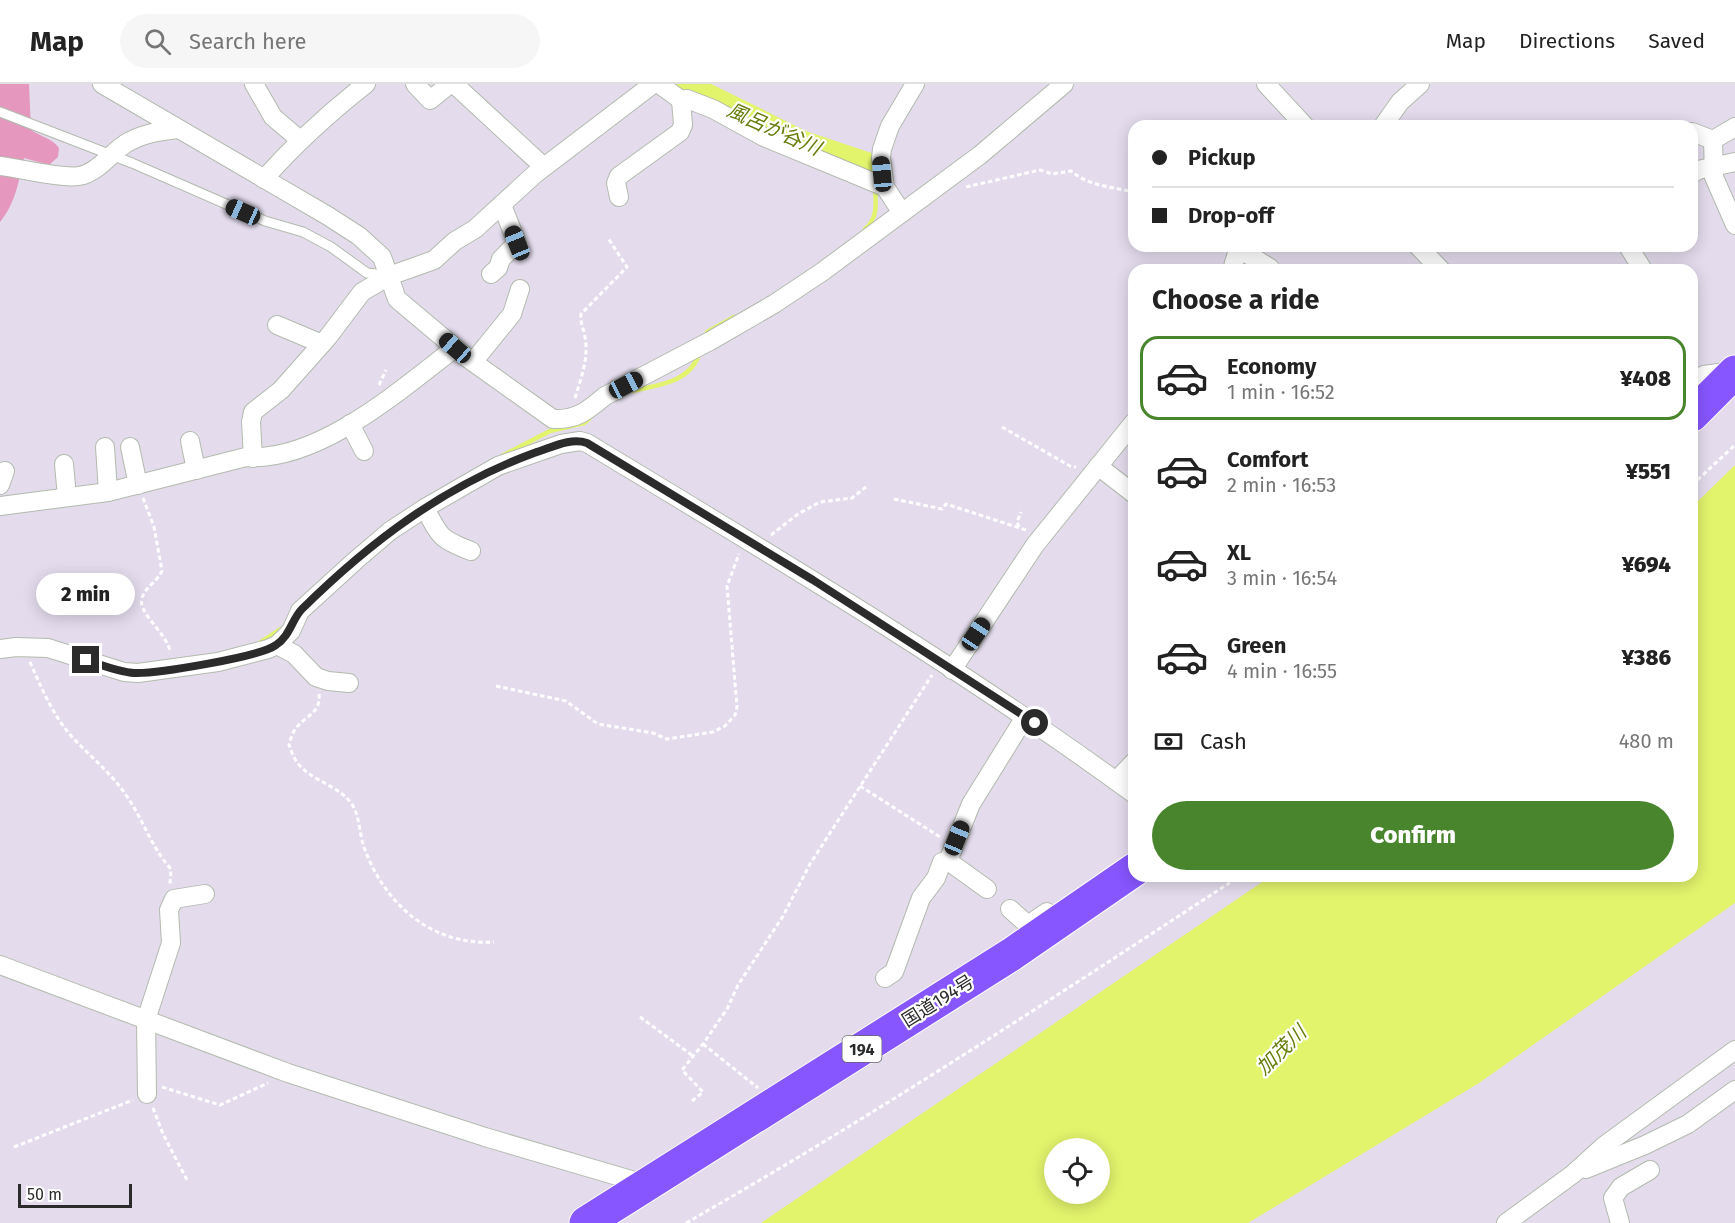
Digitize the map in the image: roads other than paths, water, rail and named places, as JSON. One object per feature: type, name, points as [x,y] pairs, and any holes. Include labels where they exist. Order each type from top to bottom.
[{"type":"highway","points":[[1698,409],[1735,371]]},
{"type":"highway","name":"国道194号","points":[[586,1223],[1012,954],[1128,874]]},
{"type":"street","points":[[103,84],[359,236],[382,258],[397,299],[473,362],[587,443],[750,542],[946,666],[1025,717],[1128,790]]},
{"type":"street","points":[[254,84],[273,117],[300,140]]},
{"type":"street","points":[[264,179],[300,140],[366,84]]},
{"type":"street","points":[[415,84],[430,100],[452,84],[544,167]]},
{"type":"street","points":[[253,458],[251,422],[253,412],[281,390],[362,292],[389,276],[434,260],[455,241],[475,229],[544,167],[653,84]]},
{"type":"street","points":[[659,84],[681,100],[687,99],[713,109],[764,137],[885,187]]},
{"type":"street","points":[[902,213],[885,187],[881,158],[885,138],[915,84]]},
{"type":"street","points":[[0,649],[48,648],[124,672],[138,673],[218,662],[277,645],[291,631],[300,611],[390,531],[498,466],[570,430],[605,396],[710,341],[774,304],[822,272],[980,155],[1064,84]]},
{"type":"street","points":[[1266,84],[1299,120]]},
{"type":"street","points":[[1387,120],[1400,102],[1420,84]]},
{"type":"street","points":[[620,197],[616,183],[619,177],[680,132],[683,125],[681,100]]},
{"type":"street","points":[[1713,140],[1735,127]]},
{"type":"street","points":[[0,166],[80,176],[91,171],[136,138],[178,129]]},
{"type":"street","points":[[1698,134],[1713,140]]},
{"type":"street","points":[[1713,140],[1714,177],[1735,225]]},
{"type":"street","points":[[1698,170],[1735,162]]},
{"type":"street","points":[[491,274],[498,268],[501,259],[517,243],[502,205]]},
{"type":"street","points":[[1246,252],[1264,264]]},
{"type":"street","points":[[1424,252],[1434,264]]},
{"type":"street","points":[[473,362],[512,314],[520,289]]},
{"type":"street","points":[[277,325],[321,344]]},
{"type":"street","points":[[0,506],[108,492],[246,458],[280,455],[341,430],[381,404],[455,348]]},
{"type":"street","points":[[1698,380],[1704,375],[1735,371]]},
{"type":"street","points":[[350,424],[364,451]]},
{"type":"street","points":[[946,666],[1042,536],[1128,429]]},
{"type":"street","points":[[190,441],[196,470]]},
{"type":"street","points":[[105,447],[108,492]]},
{"type":"street","points":[[130,447],[138,485]]},
{"type":"street","points":[[64,464],[67,497]]},
{"type":"street","points":[[1098,466],[1128,489]]},
{"type":"street","points":[[425,508],[438,534],[445,541],[471,551]]},
{"type":"street","points":[[277,645],[294,654],[316,677],[328,681],[349,682]]},
{"type":"street","points":[[948,861],[971,804],[1025,717]]},
{"type":"street","points":[[1116,781],[1128,768]]},
{"type":"street","points":[[885,978],[894,972],[921,898],[936,878],[942,862],[948,861],[987,889]]},
{"type":"street","points":[[147,1088],[146,1020],[171,943],[169,910],[171,903],[174,899],[205,894]]},
{"type":"street","points":[[1010,909],[1028,925],[1065,901],[1080,907]]},
{"type":"street","points":[[0,965],[288,1073],[485,1137],[648,1185]]},
{"type":"street","points":[[1506,1223],[1573,1174],[1605,1145],[1735,1050]]},
{"type":"street","points":[[1573,1174],[1645,1145],[1688,1124],[1735,1090]]},
{"type":"street","points":[[1620,1223],[1613,1198],[1621,1187],[1650,1170]]},
{"type":"lane","points":[[0,112],[179,183],[265,221],[303,232],[331,247],[367,273],[389,276]]},
{"type":"water","name":"加茂川","points":[[1735,465],[1735,903],[1479,1083],[1248,1223],[761,1223],[1262,882],[1698,882],[1698,501]]},
{"type":"waterway","name":"風呂が谷川","points":[[677,84],[802,144],[874,168]]},
{"type":"waterway","points":[[865,229],[874,215],[875,187]]},
{"type":"waterway","points":[[705,337],[707,332],[734,317]]},
{"type":"waterway","points":[[632,391],[680,377],[695,364],[699,354]]},
{"type":"waterway","points":[[502,456],[550,431],[584,423],[590,418]]},
{"type":"waterway","points":[[258,644],[281,629]]}]
